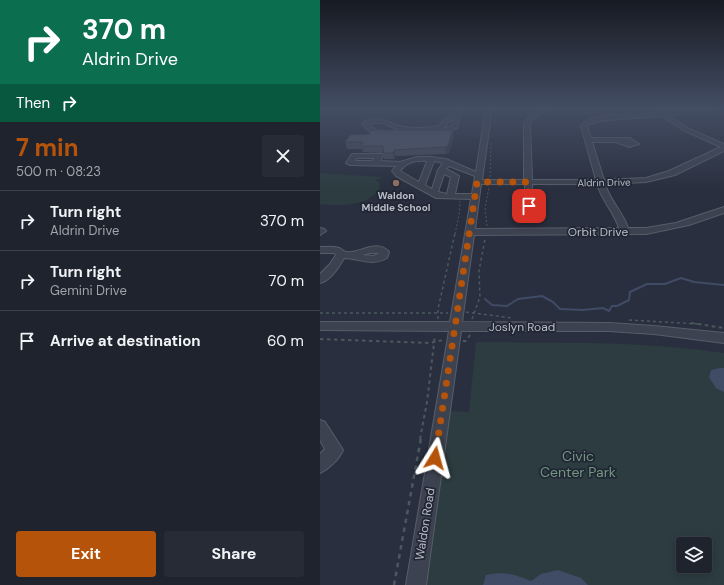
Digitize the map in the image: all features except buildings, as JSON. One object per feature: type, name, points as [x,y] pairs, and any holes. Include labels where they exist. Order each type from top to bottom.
[{"type":"street","name":"Waldon Road","points":[[416,585],[485,135]]},
{"type":"street","points":[[527,135],[529,206]]},
{"type":"street","points":[[587,135],[600,182],[607,200],[620,218],[624,232]]},
{"type":"street","points":[[697,135],[724,147]]},
{"type":"street","points":[[588,140],[619,141]]},
{"type":"street","name":"Aldrin Drive","points":[[478,179],[490,182],[631,182],[658,178],[672,173],[724,147]]},
{"type":"street","points":[[375,163],[400,164],[415,159],[431,159],[447,163],[478,179]]},
{"type":"street","points":[[420,186],[431,159]]},
{"type":"street","points":[[434,193],[442,170],[447,163]]},
{"type":"street","points":[[400,164],[397,172],[439,196],[475,197]]},
{"type":"street","points":[[442,170],[455,176],[451,196]]},
{"type":"street","name":"Orbit Drive","points":[[470,232],[624,232],[667,229],[722,213]]},
{"type":"street","points":[[320,250],[336,250],[340,252],[341,255]]},
{"type":"street","points":[[341,255],[356,255]]},
{"type":"street","points":[[320,280],[334,266],[341,255]]},
{"type":"street","name":"Joslyn Road","points":[[320,326],[436,327],[454,333],[471,327],[616,328],[654,330],[724,338]]},
{"type":"street","points":[[320,427],[335,450],[320,465]]},
{"type":"path","points":[[320,339],[434,342],[443,340],[454,333],[466,341],[470,336],[471,327],[480,297],[479,271],[484,243],[488,232],[485,208],[490,182],[491,140]]},
{"type":"path","points":[[394,585],[427,402],[438,309],[459,215],[461,196]]},
{"type":"path","points":[[320,313],[457,312]]},
{"type":"green space","points":[[320,173],[381,177],[379,179],[375,179],[379,183],[380,188],[369,199],[361,202],[344,205],[320,204]]},
{"type":"green space","name":"Civic Center Park","points":[[476,342],[662,346],[724,353],[724,585],[424,585],[449,411],[469,412]]},
{"type":"water","points":[[724,368],[724,392],[716,388],[709,377],[711,370]]},
{"type":"water","points":[[558,570],[581,578],[588,585],[483,585],[486,575],[498,573],[509,574],[531,581],[541,574]]},
{"type":"waterway","points":[[485,299],[492,305],[507,306],[518,299],[542,296],[553,302],[560,309],[583,310],[603,308],[609,311],[612,306],[617,306],[629,300],[630,292],[647,284],[665,284],[681,278],[694,282],[724,285]]},
{"type":"place","name":"Waldon Middle School","points":[[396,183]]},
{"type":"route","points":[[435,458],[477,182],[528,182],[529,206]]}]
